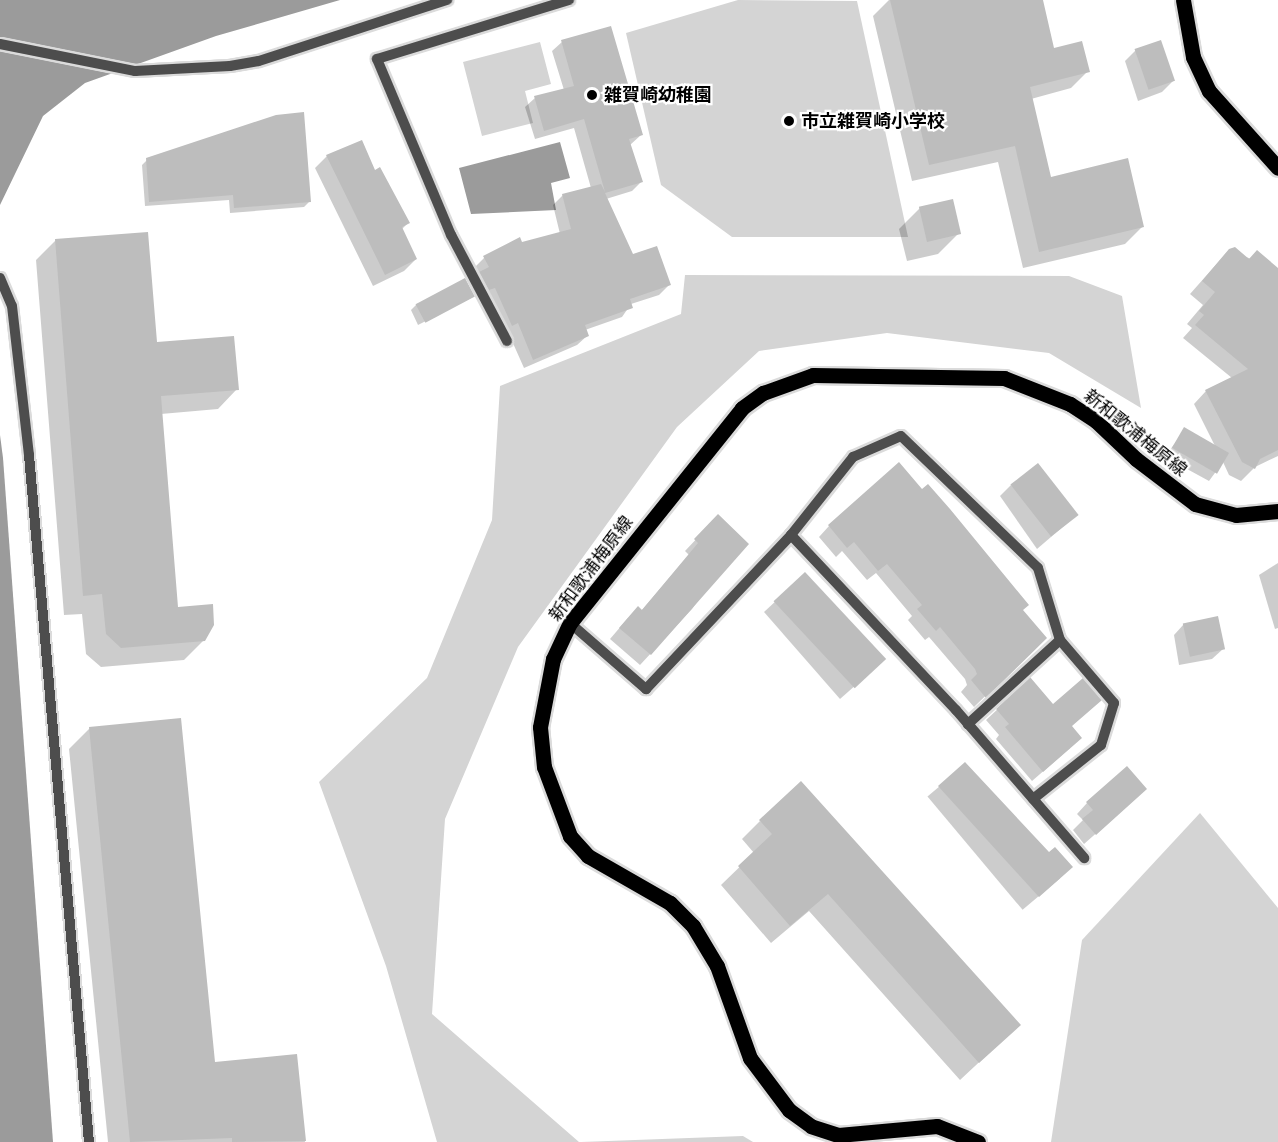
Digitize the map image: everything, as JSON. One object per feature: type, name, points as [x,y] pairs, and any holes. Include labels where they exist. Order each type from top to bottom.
[{"type":"main road","points":[[1183,0],[1193,57],[1209,91],[1278,168]]},
{"type":"main road","name":"新和歌浦梅原線","points":[[978,1142],[937,1126],[838,1135],[811,1126],[789,1110],[750,1058],[717,966],[693,926],[670,903],[629,883],[588,856],[570,836],[544,767],[540,727],[553,659],[570,623],[742,408],[763,393],[813,375],[1004,378],[1070,404],[1096,421],[1150,471],[1195,504],[1236,515],[1278,511]]},
{"type":"street","points":[[0,44],[135,71],[230,66],[259,61],[447,0]]},
{"type":"street","points":[[507,341],[451,235],[377,59],[569,0]]},
{"type":"street","points":[[0,278],[12,306],[29,454],[89,1142]]},
{"type":"street","points":[[570,623],[646,689],[791,535],[853,457],[901,436],[1038,568],[1060,640],[1114,703],[1101,745],[1033,799]]},
{"type":"street","points":[[791,535],[968,724],[1084,858]]},
{"type":"street","points":[[968,724],[1060,640]]},
{"type":"shaded area","points":[[0,0],[340,0],[216,36],[85,83],[43,116],[0,205]]},
{"type":"shaded area","points":[[738,0],[857,1],[908,237],[732,237],[661,185],[626,33]]},
{"type":"shaded area","points":[[540,42],[551,84],[525,91],[533,123],[482,136],[463,62]]},
{"type":"shaded area","points":[[560,142],[570,178],[551,183],[556,210],[471,214],[459,168]]},
{"type":"shaded area","points":[[685,275],[1069,276],[1122,296],[1141,408],[1049,353],[887,333],[759,351],[677,427],[518,647],[445,819],[432,1014],[579,1142],[437,1142],[386,966],[319,782],[427,678],[492,520],[500,386],[681,314]]},
{"type":"shaded area","points":[[0,435],[3,458],[53,1142],[0,1142]]},
{"type":"shaded area","points":[[1200,813],[1278,908],[1278,1142],[1051,1142],[1082,940]]},
{"type":"shaded area","points":[[743,1136],[753,1142],[581,1142]]},
{"type":"building","points":[[890,0],[1043,0],[1054,48],[1082,41],[1090,72],[1030,87],[1051,177],[1128,158],[1144,227],[1039,252],[1015,146],[929,165]]},
{"type":"building","points":[[611,26],[643,135],[629,139],[643,182],[605,193],[633,254],[657,246],[671,285],[630,299],[633,308],[585,325],[589,336],[533,360],[518,323],[512,326],[495,288],[489,290],[479,272],[489,267],[483,256],[520,237],[522,242],[571,229],[562,194],[601,184],[605,192],[584,119],[544,131],[534,96],[574,86],[561,40]]},
{"type":"building","points":[[1161,40],[1175,81],[1149,90],[1135,49]]},
{"type":"building","points":[[304,112],[311,202],[234,208],[233,195],[149,202],[146,158],[276,115]]},
{"type":"building","points":[[362,140],[375,170],[380,167],[410,223],[402,227],[417,259],[385,275],[326,155]]},
{"type":"building","points":[[953,199],[961,234],[927,242],[919,207]]},
{"type":"building","points":[[148,232],[157,342],[234,336],[239,390],[161,396],[178,607],[213,604],[214,625],[205,641],[121,648],[106,634],[102,594],[83,596],[55,239]]},
{"type":"building","points":[[1235,247],[1249,259],[1257,250],[1278,268],[1278,450],[1260,459],[1255,469],[1242,462],[1205,390],[1248,369],[1195,325],[1204,315],[1199,311],[1215,292],[1202,281],[1229,249]]},
{"type":"building","points":[[465,278],[475,297],[425,323],[416,304]]},
{"type":"building","points":[[1184,427],[1229,453],[1217,474],[1172,448]]},
{"type":"building","points":[[899,462],[922,489],[928,484],[950,509],[1029,605],[1023,610],[1047,638],[986,698],[971,680],[977,674],[975,669],[940,627],[936,631],[917,609],[922,605],[887,564],[878,571],[854,542],[847,548],[828,525]]},
{"type":"building","points":[[1038,463],[1079,515],[1051,537],[1010,485]]},
{"type":"building","points":[[718,514],[749,544],[651,655],[619,628],[638,606],[642,610],[698,543],[694,539]]},
{"type":"building","points":[[805,572],[886,659],[855,688],[774,601]]},
{"type":"building","points":[[1218,616],[1225,649],[1190,657],[1183,623]]},
{"type":"building","points":[[1030,677],[1053,704],[1083,678],[1102,700],[1072,726],[1082,738],[1043,772],[1005,727],[1009,724],[996,709]]},
{"type":"building","points":[[181,718],[215,1062],[297,1054],[306,1141],[232,1142],[232,1138],[130,1142],[89,727]]},
{"type":"building","points":[[965,762],[1049,852],[1055,847],[1073,867],[1039,897],[938,786]]},
{"type":"building","points":[[1127,766],[1147,789],[1096,835],[1082,819],[1093,810],[1086,802]]},
{"type":"building","points":[[801,781],[1021,1025],[979,1063],[828,894],[790,926],[738,866],[772,834],[759,820]]},
{"type":"place","name":"雑賀崎幼稚園","points":[[592,95]]},
{"type":"place","name":"市立雑賀崎小学校","points":[[789,121]]}]
